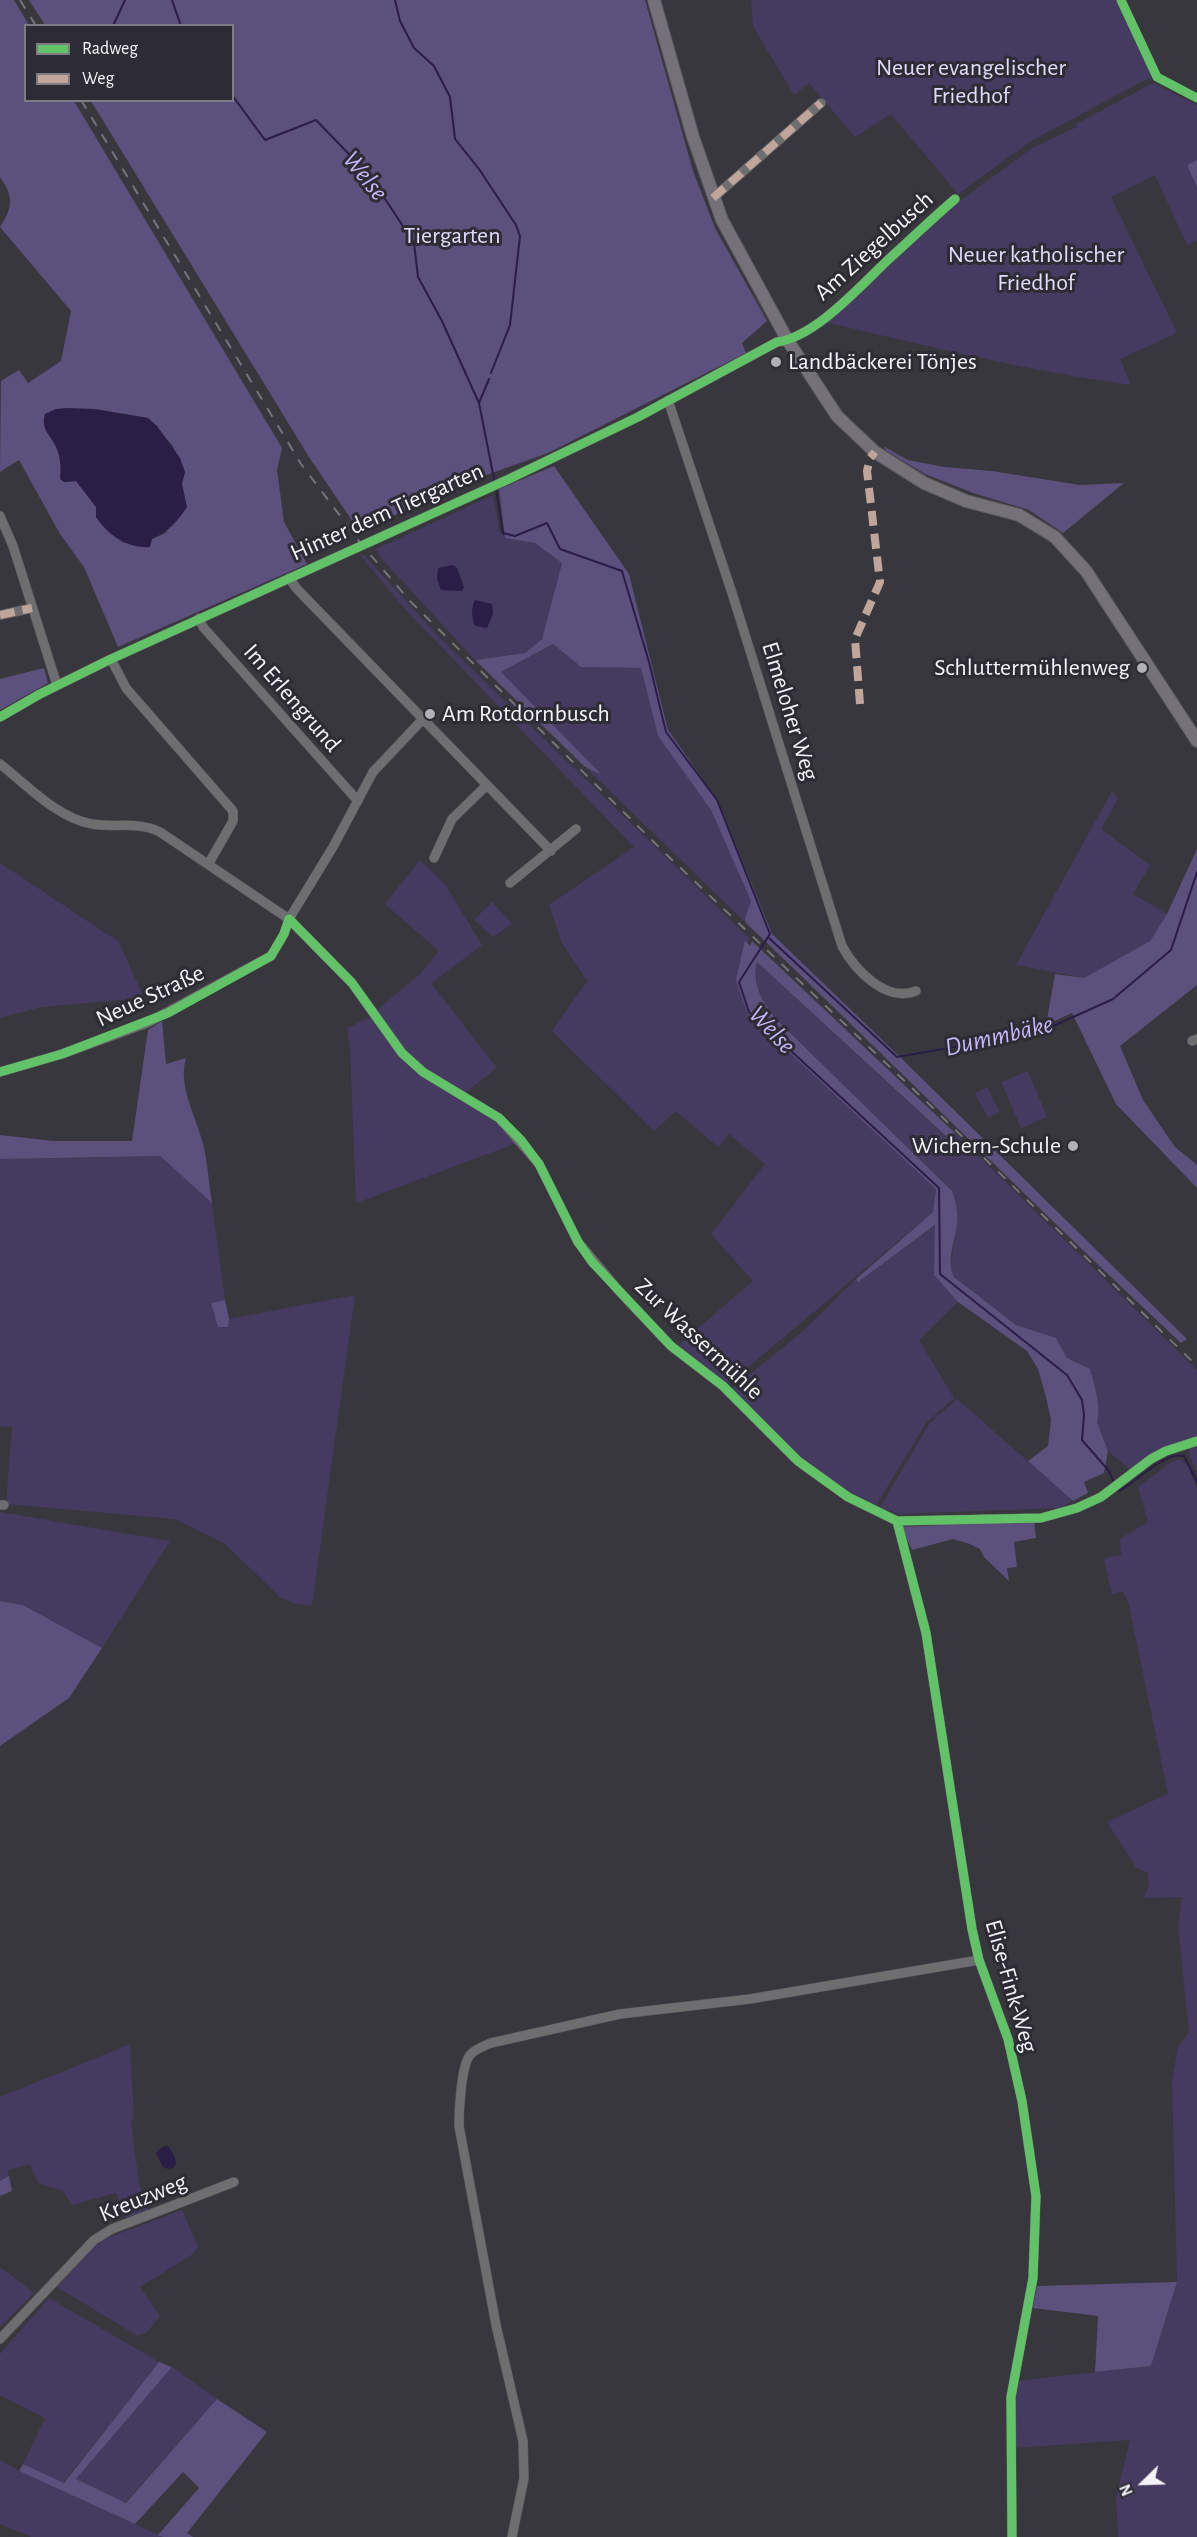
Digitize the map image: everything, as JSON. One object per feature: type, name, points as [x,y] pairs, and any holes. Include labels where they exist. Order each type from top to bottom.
[{"type":"main road","points":[[654,0],[713,198],[738,251],[788,341],[837,416],[875,452],[924,483],[966,501],[1019,515],[1037,524],[1069,549],[1092,579],[1197,741]]},
{"type":"street","points":[[713,198],[821,103]]},
{"type":"street","name":"Am Ziegelbusch","points":[[788,341],[840,307],[955,199]]},
{"type":"street","name":"Hinter dem Tiergarten","points":[[0,717],[111,659],[505,481],[668,400],[777,342],[788,341]]},
{"type":"street","name":"Elmeloher Weg","points":[[668,400],[732,593],[842,946],[858,969],[881,987],[902,995],[915,991]]},
{"type":"street","points":[[0,516],[13,546],[57,686]]},
{"type":"street","points":[[289,578],[297,590],[551,851]]},
{"type":"street","points":[[0,615],[32,608]]},
{"type":"street","name":"Im Erlengrund","points":[[199,618],[213,638],[358,801]]},
{"type":"street","points":[[111,659],[126,688],[233,811],[233,821],[209,863]]},
{"type":"street","name":"Neue Straße","points":[[0,1072],[62,1054],[168,1014],[271,956],[284,934],[289,919],[373,772],[423,719]]},
{"type":"street","name":"Zur Wassermühle","points":[[0,764],[60,811],[75,819],[90,824],[136,824],[150,827],[209,863],[289,919],[352,983],[402,1053],[423,1072],[499,1118],[520,1140],[538,1164],[578,1242],[592,1262],[671,1346],[723,1386],[777,1442],[811,1472],[848,1497],[897,1521]]},
{"type":"street","points":[[434,858],[452,819],[487,785]]},
{"type":"street","points":[[510,883],[576,829]]},
{"type":"street","points":[[897,1521],[1041,1518],[1077,1508],[1101,1497],[1151,1459],[1166,1451],[1197,1441]]},
{"type":"street","name":"Elise-Fink-Weg","points":[[897,1521],[926,1633],[978,1960],[1008,2039],[1022,2101],[1036,2196],[1033,2278],[1011,2397],[1012,2537]]},
{"type":"street","points":[[513,2537],[524,2478],[523,2441],[496,2325],[459,2126],[460,2099],[468,2057],[475,2050],[491,2043],[620,2014],[750,1999],[978,1960]]},
{"type":"street","name":"Kreuzweg","points":[[0,2339],[94,2240],[112,2229],[234,2182]]},
{"type":"green space","points":[[0,0],[14,0],[28,24],[24,24],[24,102],[75,102],[282,448],[277,470],[284,522],[307,564],[118,647],[84,567],[60,534],[19,460],[0,472],[1,381],[19,370],[28,383],[61,361],[71,311],[0,227],[9,208],[8,190],[0,177]],"holes":[[[94,409],[148,418],[172,445],[185,472],[181,484],[184,497],[166,533],[152,539],[124,543],[110,533],[96,517],[96,507],[76,481],[64,482],[54,442]]]},
{"type":"green space","name":"Tiergarten","points":[[29,0],[645,0],[693,171],[715,228],[767,321],[742,343],[746,353],[548,453],[478,478],[359,531],[309,457],[92,102],[234,102],[234,24],[44,24]]},
{"type":"green space","name":"Neuer evangelischer Friedhof","points":[[751,0],[1118,0],[1153,76],[1031,141],[958,194],[891,114],[855,137],[809,83],[794,95],[753,26]]},
{"type":"green space","name":"Neuer katholischer Friedhof","points":[[1153,83],[1197,105],[1197,160],[1187,165],[1197,188],[1197,240],[1187,245],[1155,175],[1111,197],[1177,333],[1120,359],[1131,385],[1016,365],[825,322],[923,228],[1032,148],[1077,127],[1076,124]]},
{"type":"green space","points":[[1197,160],[1197,188],[1187,165]]},
{"type":"green space","points":[[883,446],[908,460],[944,467],[992,471],[1080,485],[1124,483],[1063,533],[1029,510],[973,493],[925,474],[887,451]]},
{"type":"green space","points":[[554,466],[629,574],[668,730],[718,801],[772,934],[1187,1339],[1181,1343],[746,923],[745,918],[751,901],[711,810],[658,736],[641,668],[581,667],[553,644],[501,672],[602,775],[584,766],[475,660],[525,653],[542,639],[562,563],[535,543],[505,538],[499,489]]},
{"type":"green space","points":[[493,495],[499,530],[505,537],[535,543],[562,563],[542,639],[525,653],[475,660],[380,557],[376,549]],"holes":[[[457,568],[463,584],[461,591],[441,590],[438,576]]]},
{"type":"green space","points":[[360,555],[364,555],[438,636],[749,938],[748,943],[745,940],[748,1014],[936,1189],[933,1212],[728,1384],[679,1345],[753,1281],[711,1234],[765,1164],[729,1134],[718,1147],[676,1111],[654,1131],[552,1031],[587,981],[562,943],[549,905],[634,847],[403,607]]},
{"type":"green space","points":[[553,644],[581,667],[641,668],[658,736],[711,810],[751,901],[745,918],[746,923],[584,766],[600,773],[501,672]]},
{"type":"green space","points":[[44,668],[48,683],[0,710],[0,679]]},
{"type":"green space","points":[[1112,791],[1118,799],[1101,829],[1150,865],[1133,894],[1167,914],[1150,941],[1084,978],[1016,965]]},
{"type":"green space","points":[[1197,849],[1197,985],[1120,1046],[1143,1100],[1175,1147],[1197,1165],[1197,1188],[1116,1104],[1072,1013],[1046,1025],[1055,974],[1084,978],[1150,941],[1167,914]]},
{"type":"green space","points":[[420,860],[446,886],[482,945],[431,983],[497,1068],[465,1093],[427,1070],[405,1052],[376,1011],[421,973],[439,951],[385,904]]},
{"type":"green space","points":[[0,863],[119,942],[144,998],[41,1007],[0,1018]]},
{"type":"green space","points":[[492,902],[512,924],[493,937],[474,920]]},
{"type":"green space","points":[[745,940],[750,946],[752,941],[955,1133],[948,1138],[757,962],[757,986],[768,1008],[778,1021],[952,1191],[957,1215],[951,1258],[954,1277],[1016,1325],[1056,1338],[1067,1358],[1090,1369],[1098,1403],[1097,1422],[1108,1451],[1104,1473],[1084,1482],[1088,1493],[1073,1501],[1028,1461],[1048,1446],[1051,1420],[1038,1369],[1027,1351],[958,1302],[934,1275],[935,1225],[858,1282],[856,1279],[933,1212],[936,1189],[748,1014],[736,980]]},
{"type":"green space","points":[[757,962],[947,1138],[955,1133],[1197,1370],[1197,1437],[1162,1450],[1130,1470],[1108,1451],[1097,1422],[1098,1403],[1090,1369],[1067,1358],[1056,1338],[1016,1325],[954,1277],[950,1269],[957,1222],[952,1191],[778,1021],[760,994],[756,978]]},
{"type":"green space","points":[[371,1017],[397,1055],[413,1070],[496,1121],[517,1143],[356,1203],[350,1048],[347,1028]]},
{"type":"green space","points":[[162,1021],[166,1064],[186,1058],[184,1080],[186,1092],[204,1148],[212,1203],[160,1156],[0,1159],[0,1135],[54,1141],[132,1141],[148,1030]]},
{"type":"green space","points":[[1028,1071],[1047,1117],[1021,1128],[1001,1082]]},
{"type":"green space","points":[[987,1087],[1000,1112],[988,1118],[975,1094]]},
{"type":"green space","points":[[160,1156],[212,1203],[225,1300],[211,1303],[227,1327],[229,1319],[355,1295],[312,1606],[281,1598],[224,1543],[175,1519],[6,1504],[12,1427],[0,1426],[0,1159]]},
{"type":"green space","points":[[936,1225],[934,1275],[958,1302],[919,1340],[954,1398],[926,1423],[875,1507],[850,1495],[796,1456],[732,1389],[802,1332],[856,1279],[858,1281]]},
{"type":"green space","points":[[225,1300],[229,1319],[228,1327],[218,1327],[211,1303]]},
{"type":"green space","points":[[957,1399],[1073,1501],[1060,1508],[900,1514],[880,1507],[930,1423]]},
{"type":"green space","points":[[1197,1445],[1197,1473],[1189,1449]]},
{"type":"green space","points":[[1181,1459],[1188,1467],[1197,1489],[1197,2537],[1118,2537],[1116,2498],[1130,2440],[1014,2448],[1015,2389],[1017,2381],[1151,2366],[1177,2282],[1172,2081],[1178,2047],[1189,2032],[1178,1927],[1182,1897],[1143,1898],[1149,1886],[1148,1873],[1136,1867],[1107,1822],[1168,1794],[1128,1601],[1122,1591],[1112,1595],[1104,1558],[1121,1555],[1120,1539],[1148,1522],[1138,1487],[1171,1462]]},
{"type":"green space","points":[[0,1512],[170,1541],[102,1648],[24,1605],[0,1601]]},
{"type":"green space","points":[[1034,1521],[1036,1538],[1014,1542],[1017,1567],[1007,1568],[1009,1581],[984,1557],[980,1549],[970,1544],[953,1539],[912,1550],[901,1527]]},
{"type":"green space","points":[[0,1601],[23,1605],[102,1648],[69,1698],[0,1746]]},
{"type":"green space","points":[[130,2044],[134,2119],[131,2121],[139,2184],[149,2211],[126,2218],[116,2193],[72,2205],[63,2191],[38,2183],[30,2164],[7,2170],[9,2176],[0,2181],[0,2097]]},
{"type":"green space","points":[[9,2176],[12,2191],[0,2196],[0,2181]]},
{"type":"green space","points":[[182,2210],[198,2246],[193,2254],[140,2287],[160,2316],[147,2332],[138,2336],[57,2287],[91,2250],[105,2239]]},
{"type":"green space","points":[[0,2267],[34,2293],[0,2327]]},
{"type":"green space","points":[[1177,2282],[1151,2366],[1095,2372],[1098,2316],[1033,2308],[1037,2286]]},
{"type":"green space","points":[[49,2298],[159,2362],[63,2483],[23,2464],[45,2418],[0,2395],[0,2354]]},
{"type":"green space","points":[[159,2362],[172,2367],[76,2479],[126,2503],[217,2399],[267,2432],[187,2533],[193,2537],[158,2535],[199,2488],[183,2472],[135,2524],[19,2471],[23,2464],[64,2483]]},
{"type":"green space","points":[[172,2367],[217,2399],[125,2503],[76,2479]]},
{"type":"green space","points":[[0,2460],[19,2471],[163,2537],[31,2537],[0,2524]]},
{"type":"shaded area","points":[[56,409],[94,409],[148,418],[157,426],[180,458],[185,472],[182,484],[187,507],[172,526],[152,539],[150,547],[134,546],[119,540],[106,530],[96,517],[96,507],[76,481],[64,482],[60,479],[58,453],[45,429],[44,420],[45,414]]},
{"type":"shaded area","points":[[453,565],[457,568],[464,588],[462,591],[441,590],[437,579],[438,568]]},
{"type":"shaded area","points":[[475,600],[492,604],[493,614],[487,628],[475,626],[472,613]]},
{"type":"shaded area","points":[[168,2146],[175,2157],[176,2164],[173,2168],[168,2169],[163,2167],[156,2153],[162,2147]]},
{"type":"waterway","name":"Welse","points":[[114,24],[125,0]]},
{"type":"waterway","name":"Welse","points":[[172,0],[180,24]]},
{"type":"waterway","name":"Welse","points":[[395,0],[400,21],[414,48],[434,66],[450,97],[455,139],[479,169],[516,225],[520,236],[510,325],[491,373]]},
{"type":"waterway","name":"Welse","points":[[234,98],[265,140],[316,120],[370,176],[414,243],[418,277],[442,321],[479,403],[495,484]]},
{"type":"waterway","name":"Welse","points":[[479,403],[489,379]]},
{"type":"waterway","name":"Welse","points":[[496,489],[503,533],[515,536],[547,523],[560,549],[622,571],[649,662],[666,732],[717,800],[770,934],[739,982],[749,1012],[939,1188],[940,1274],[1067,1375],[1082,1400],[1084,1415],[1082,1440],[1109,1471],[1114,1483]]},
{"type":"waterway","name":"Dummbäke","points":[[769,938],[897,1057],[1040,1032],[1113,999],[1171,950],[1197,872]]},
{"type":"waterway","name":"Welse","points":[[1117,1488],[1119,1491],[1159,1463],[1176,1456],[1184,1456],[1197,1482]]},
{"type":"railway","points":[[20,0],[35,24]]},
{"type":"railway","points":[[82,102],[301,464],[362,545],[410,601],[668,856],[932,1107],[1197,1366]]},
{"type":"marked path","points":[[713,198],[821,103]]},
{"type":"marked path","points":[[860,704],[855,639],[880,582],[867,471],[870,458],[875,452]]},
{"type":"marked path","points":[[0,615],[32,608]]},
{"type":"cycle path","points":[[1121,0],[1157,77],[1197,98]]},
{"type":"cycle path","points":[[0,717],[40,694],[111,659],[509,479],[638,417],[777,342],[792,338],[807,330],[838,308],[955,199]]},
{"type":"cycle path","points":[[0,1072],[62,1054],[168,1013],[271,956],[284,934],[289,919],[352,983],[402,1053],[423,1072],[499,1118],[521,1140],[539,1164],[578,1242],[592,1262],[671,1346],[723,1386],[798,1461],[848,1497],[897,1521],[1041,1518],[1077,1508],[1101,1497],[1151,1459],[1166,1451],[1197,1441]]},
{"type":"cycle path","points":[[897,1521],[926,1633],[972,1929],[979,1960],[1008,2039],[1022,2101],[1036,2196],[1033,2278],[1011,2397],[1012,2537]]},
{"type":"place","name":"Landbäckerei Tönjes","points":[[776,362]]},
{"type":"place","name":"Schluttermühlenweg","points":[[1142,668]]},
{"type":"place","name":"Am Rotdornbusch","points":[[430,714]]},
{"type":"place","name":"Wichern-Schule","points":[[1073,1146]]}]
